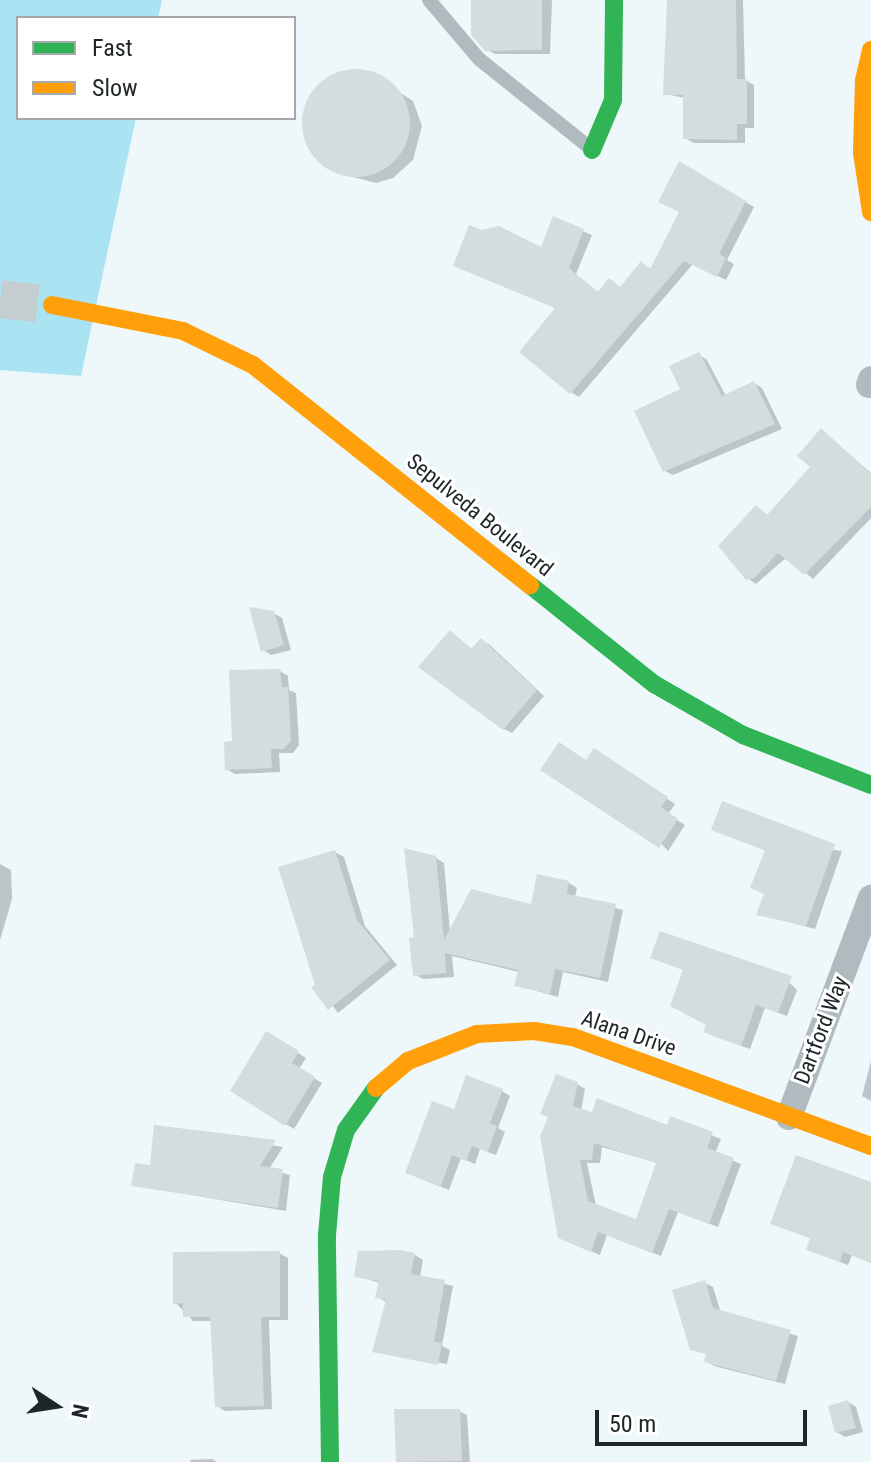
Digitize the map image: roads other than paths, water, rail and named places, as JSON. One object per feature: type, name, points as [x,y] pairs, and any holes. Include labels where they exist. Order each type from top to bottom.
[{"type":"street","points":[[592,150],[613,100],[614,0]]},
{"type":"street","points":[[871,50],[864,80],[862,153],[871,212]]},
{"type":"street","name":"Sepulveda Boulevard","points":[[52,305],[183,331],[253,365],[654,684],[743,735],[871,785]]},
{"type":"street","name":"Dartford Way","points":[[789,1117],[871,898]]},
{"type":"street","name":"Alana Drive","points":[[330,1462],[327,1235],[332,1177],[346,1130],[384,1077],[408,1061],[477,1034],[534,1031],[573,1037],[871,1146]]},
{"type":"lane","points":[[429,0],[479,59],[592,150]]},
{"type":"tunnel","points":[[0,299],[52,305]]}]
